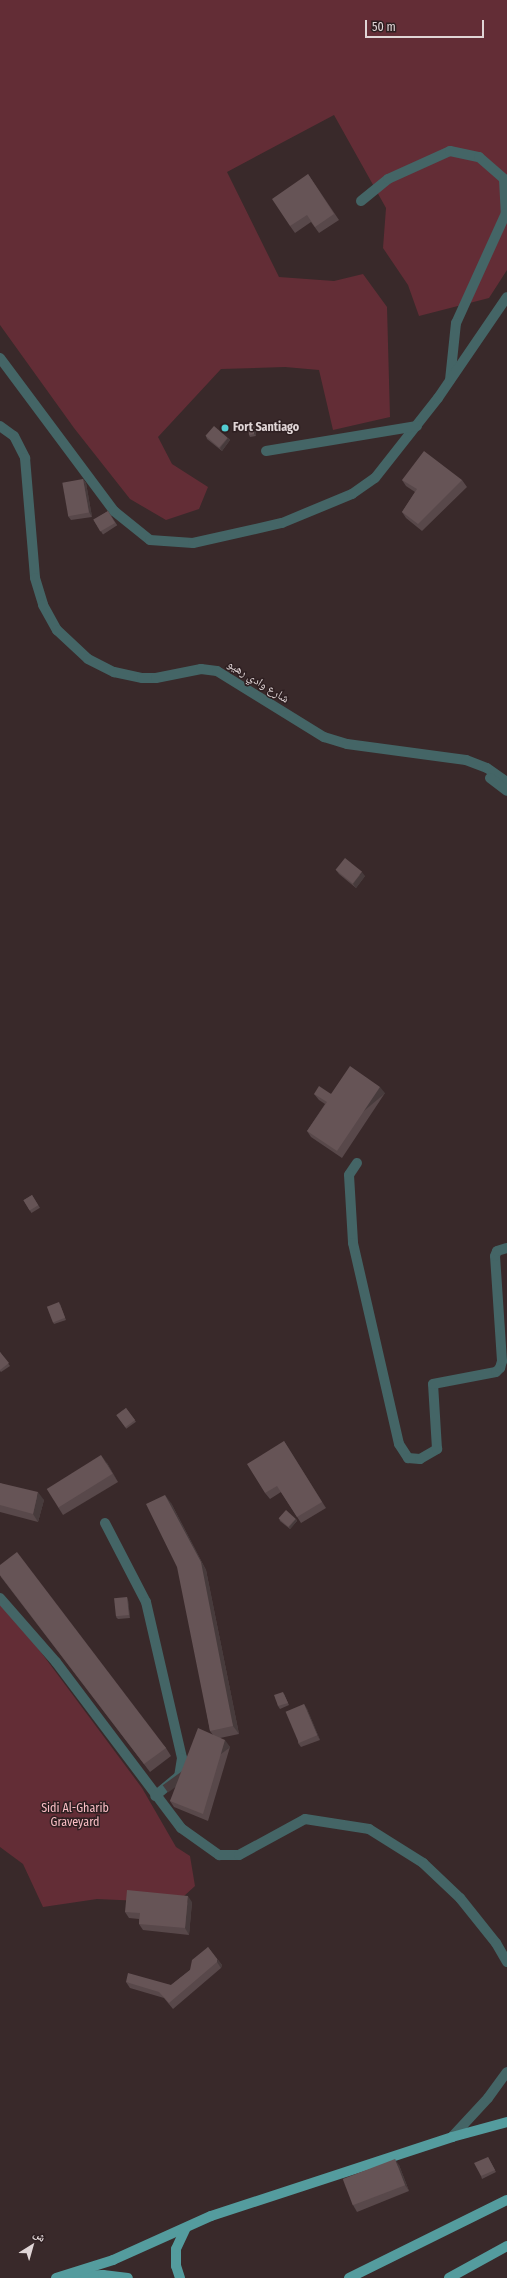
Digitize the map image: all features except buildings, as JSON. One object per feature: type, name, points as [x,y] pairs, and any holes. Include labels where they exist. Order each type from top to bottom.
[{"type":"main road","points":[[58,2278],[113,2260],[211,2216],[452,2137],[507,2122]]},
{"type":"main road","points":[[350,2278],[507,2200]]},
{"type":"main road","points":[[180,2278],[176,2266],[176,2249],[186,2228]]},
{"type":"main road","points":[[449,2278],[507,2246]]},
{"type":"main road","points":[[58,2278],[103,2275],[128,2278]]},
{"type":"street","points":[[361,201],[388,178],[450,151],[479,157],[504,179],[506,213],[456,323],[450,382]]},
{"type":"street","points":[[0,358],[114,511],[150,540],[193,543],[282,523],[352,494],[375,478],[450,382],[507,297]]},
{"type":"street","name":"شارع وادي رهيو","points":[[0,426],[14,436],[25,458],[38,592],[53,624],[76,651],[100,666],[142,678],[156,678],[201,669],[216,671],[324,737],[347,744],[434,755],[473,762],[507,782]]},
{"type":"street","points":[[266,451],[417,426]]},
{"type":"street","name":"شارع وادي رهيو","points":[[434,755],[480,772],[507,791]]},
{"type":"street","points":[[357,1163],[349,1175],[353,1243],[399,1444],[408,1458],[420,1459],[437,1449],[433,1384],[496,1372],[500,1368],[502,1361],[495,1256],[497,1251],[507,1248]]},
{"type":"street","points":[[105,1523],[146,1602],[182,1758],[180,1776],[155,1796]]},
{"type":"street","points":[[0,1598],[56,1662],[155,1796],[181,1828],[219,1855],[239,1855],[305,1819],[369,1829],[423,1863],[460,1898],[496,1943],[507,1962]]},
{"type":"street","points":[[452,2137],[488,2098],[507,2072]]},
{"type":"green space","points":[[0,0],[507,0],[507,270],[489,298],[419,316],[408,285],[383,248],[386,208],[334,115],[227,172],[279,277],[334,281],[363,274],[387,307],[390,417],[333,430],[319,370],[285,367],[221,369],[158,437],[172,464],[208,487],[199,509],[166,520],[130,499],[74,428],[0,325]]},
{"type":"green space","name":"Sidi Al-Gharib Graveyard","points":[[0,1604],[17,1620],[142,1788],[176,1847],[190,1856],[195,1886],[183,1897],[164,1902],[97,1899],[43,1907],[23,1864],[0,1847]]},
{"type":"place","name":"Fort Santiago","points":[[225,428]]}]
